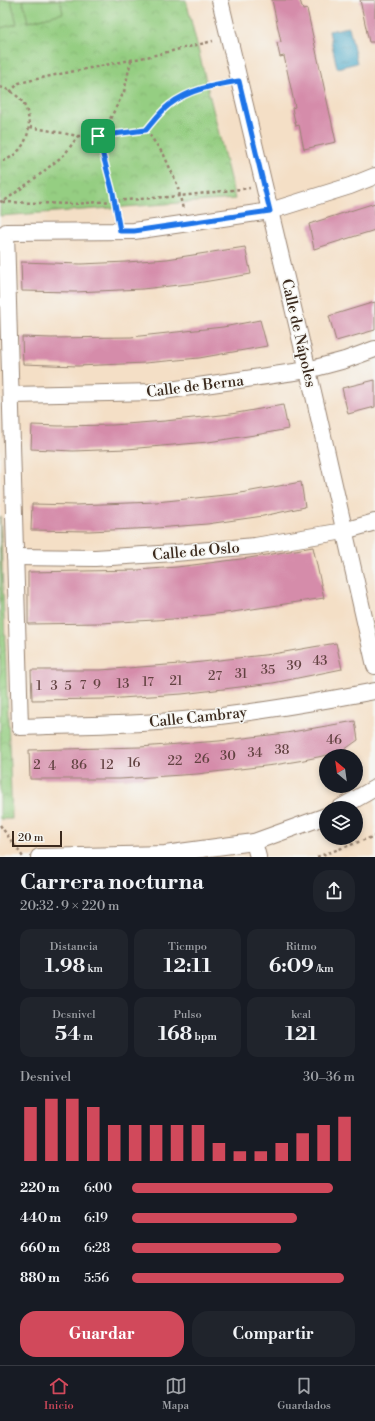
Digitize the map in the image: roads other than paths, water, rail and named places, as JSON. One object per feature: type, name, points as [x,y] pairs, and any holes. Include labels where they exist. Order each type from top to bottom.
[{"type":"street","name":"Calle de Nápoles","points":[[220,0],[308,370],[375,666]]},
{"type":"street","points":[[15,557],[6,232],[134,231],[270,211],[350,186],[375,176]]},
{"type":"street","name":"Calle de Berna","points":[[11,395],[156,392],[308,370],[345,360],[375,349]]},
{"type":"street","name":"Calle de Oslo","points":[[15,557],[95,558],[255,546],[344,531],[375,522]]},
{"type":"street","name":"Calle Cambray","points":[[15,557],[20,727],[107,725],[201,719],[288,707],[375,691]]},
{"type":"street","points":[[352,801],[375,788]]},
{"type":"street","points":[[39,857],[165,856],[256,850],[319,819]]},
{"type":"water","points":[[349,27],[357,63],[337,68],[329,31]]}]
